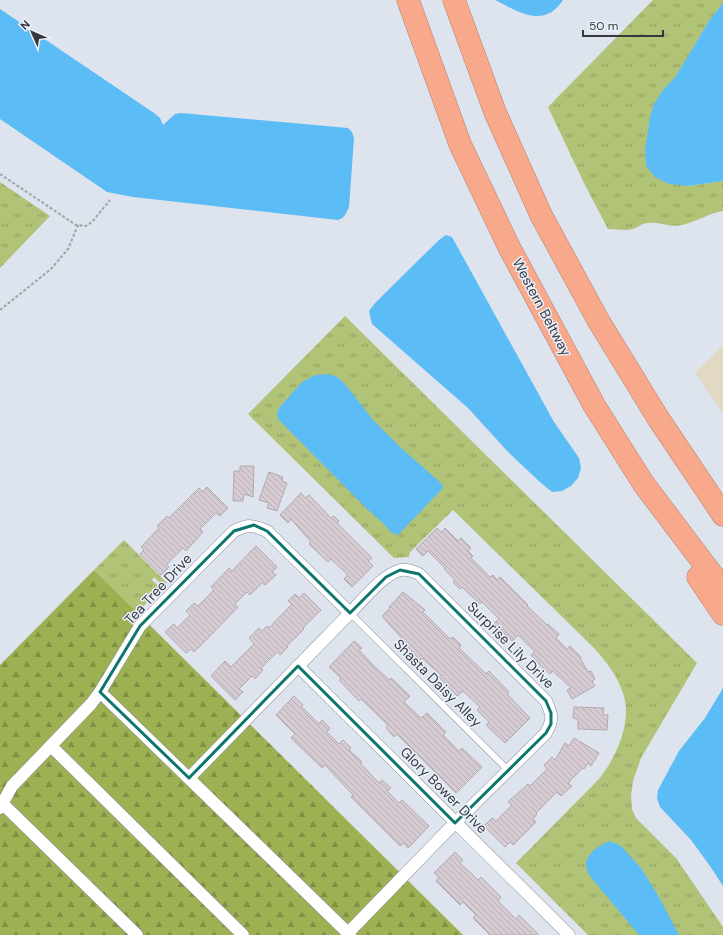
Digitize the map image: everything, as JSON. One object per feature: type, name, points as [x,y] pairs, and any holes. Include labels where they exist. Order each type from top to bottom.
[{"type":"highway","name":"Western Beltway","points":[[409,4],[460,144],[509,247],[594,405],[643,483],[723,589]]},
{"type":"highway","points":[[456,8],[495,112],[541,215],[598,320],[658,418],[719,509]]},
{"type":"highway","points":[[643,483],[677,546],[723,614]]},
{"type":"street","name":"Tea Tree Drive","points":[[2,806],[12,786],[92,704],[140,626],[234,531],[243,527],[254,526],[267,531],[350,613]]},
{"type":"street","name":"Surprise Lily Drive","points":[[349,934],[455,823],[546,733],[551,724],[551,713],[546,700],[419,574],[410,570],[400,570],[386,576],[350,613]]},
{"type":"street","points":[[189,778],[350,613]]},
{"type":"street","name":"Glory Bower Drive","points":[[298,666],[569,935]]},
{"type":"street","points":[[100,692],[349,934]]},
{"type":"street","points":[[51,746],[243,935]]},
{"type":"street","points":[[2,806],[137,935]]},
{"type":"lane","name":"Shasta Daisy Alley","points":[[350,613],[508,770]]},
{"type":"path","points":[[0,174],[62,216],[78,225],[86,226],[92,222],[110,200]]},
{"type":"path","points":[[0,310],[51,268],[68,249],[78,225]]},
{"type":"highlighted area","points":[[254,525],[267,531],[350,613],[386,577],[400,570],[419,574],[546,701],[551,713],[551,724],[546,733],[455,823],[298,666],[189,778],[100,692],[140,626],[234,531]]},
{"type":"shaded area","points":[[723,345],[723,414],[695,373]]},
{"type":"green space","points":[[653,0],[723,0],[723,3],[709,21],[676,77],[663,90],[688,186],[723,181],[723,211],[678,226],[652,223],[644,224],[630,230],[608,229],[585,185],[548,107]]},
{"type":"green space","points":[[0,182],[50,216],[0,268]]},
{"type":"green space","points":[[345,316],[697,663],[641,758],[633,781],[631,796],[632,809],[636,818],[676,858],[723,927],[723,935],[588,935],[516,863],[599,779],[611,761],[617,750],[624,727],[626,704],[623,693],[611,668],[593,647],[453,510],[410,552],[409,557],[394,558],[248,414]]},
{"type":"green space","points":[[124,540],[167,583],[163,586],[154,577],[152,580],[161,588],[137,613],[94,570]]},
{"type":"green space","points":[[94,570],[463,935],[0,935],[0,665]]},
{"type":"water","points":[[495,0],[563,0],[556,9],[548,14],[539,16],[522,13]]},
{"type":"water","points":[[723,3],[723,181],[688,186],[669,184],[655,177],[646,166],[645,150],[650,117],[654,104],[663,90],[676,76],[709,21]]},
{"type":"water","points":[[0,9],[154,113],[160,118],[163,125],[175,114],[181,113],[348,128],[352,132],[354,138],[349,207],[345,215],[338,220],[133,197],[107,192],[0,119]]},
{"type":"water","points":[[446,235],[452,237],[554,422],[579,458],[581,468],[578,478],[571,486],[562,491],[552,492],[541,483],[509,453],[468,408],[372,324],[369,311],[376,302],[439,240]]},
{"type":"water","points":[[328,374],[339,378],[373,420],[399,446],[442,484],[443,488],[398,535],[390,531],[366,508],[278,419],[277,413],[279,408],[302,382],[315,375]]},
{"type":"water","points":[[723,688],[723,886],[691,840],[660,807],[657,798],[658,790],[679,751],[705,718]]},
{"type":"water","points":[[610,841],[621,846],[641,868],[659,897],[679,935],[639,935],[589,875],[586,865],[588,857],[598,847]]},
{"type":"building","points":[[240,466],[254,466],[253,497],[244,494],[243,501],[233,501],[234,471],[240,471]]},
{"type":"building","points":[[269,472],[283,477],[282,481],[287,483],[277,511],[267,508],[269,503],[259,500]]},
{"type":"building","points":[[207,487],[228,508],[220,516],[216,513],[200,529],[203,532],[186,551],[183,548],[166,565],[169,567],[161,575],[140,554],[144,550],[141,547],[159,528],[157,526],[167,516],[169,518],[199,488],[202,492]]},
{"type":"building","points":[[301,493],[305,498],[309,495],[331,518],[334,516],[339,521],[337,523],[372,558],[368,561],[373,566],[352,587],[344,579],[348,575],[331,559],[328,562],[309,544],[311,542],[291,519],[288,523],[280,515]]},
{"type":"building","points":[[437,528],[441,532],[445,528],[458,541],[461,538],[471,548],[468,551],[473,556],[471,558],[490,577],[493,575],[497,580],[500,577],[528,605],[527,606],[559,634],[556,638],[567,649],[570,646],[581,657],[580,658],[588,672],[591,671],[595,679],[592,681],[595,686],[572,699],[567,690],[571,688],[553,671],[550,674],[541,666],[531,655],[535,652],[518,635],[512,641],[494,623],[499,619],[482,602],[480,604],[462,587],[460,589],[453,582],[455,580],[444,569],[445,568],[428,551],[423,556],[416,549]]},
{"type":"building","points":[[256,546],[277,567],[272,572],[276,575],[265,585],[262,583],[250,595],[247,592],[235,604],[238,607],[194,652],[191,649],[186,653],[165,632],[174,624],[177,628],[190,615],[186,611],[194,603],[198,606],[214,590],[211,587],[229,568],[232,571]]},
{"type":"building","points":[[403,592],[425,610],[423,612],[450,639],[453,637],[461,645],[459,648],[486,674],[489,671],[509,692],[507,694],[530,718],[505,743],[486,725],[489,722],[477,710],[480,707],[463,691],[457,696],[439,677],[441,675],[422,658],[420,660],[382,616]]},
{"type":"building","points":[[304,593],[321,610],[280,655],[277,652],[261,668],[263,670],[255,679],[252,676],[239,689],[243,692],[235,700],[211,676],[225,661],[231,667],[254,644],[249,638],[259,628],[262,631],[267,626],[269,628],[292,604],[288,601],[295,594],[299,598]]},
{"type":"building","points":[[354,641],[362,648],[359,650],[372,664],[389,680],[391,678],[410,696],[404,702],[421,718],[427,713],[446,732],[443,735],[459,751],[462,748],[482,767],[456,793],[397,734],[394,737],[386,728],[388,725],[361,699],[359,701],[339,680],[341,678],[329,667]]},
{"type":"building","points":[[294,696],[303,705],[301,706],[319,724],[322,720],[330,728],[327,732],[339,744],[343,740],[351,748],[349,750],[362,762],[360,763],[379,783],[382,780],[391,788],[387,791],[399,803],[402,800],[429,826],[408,848],[404,843],[400,846],[351,797],[353,795],[325,765],[322,768],[291,738],[295,734],[276,715]]},
{"type":"building","points":[[574,707],[604,708],[603,715],[608,715],[607,730],[578,729],[578,719],[573,718]]},
{"type":"building","points":[[574,738],[599,753],[591,766],[588,763],[584,769],[583,768],[568,783],[572,786],[561,796],[557,792],[536,813],[537,814],[533,819],[536,822],[513,845],[510,842],[505,847],[484,826],[492,818],[496,821],[512,805],[508,802],[528,784],[530,786],[547,769],[544,765],[552,757],[555,760],[565,743],[569,746]]},
{"type":"building","points":[[455,852],[463,860],[460,863],[478,880],[481,877],[501,897],[498,901],[516,919],[519,915],[539,935],[490,935],[473,918],[476,915],[463,902],[460,905],[436,881],[439,877],[434,873]]}]
